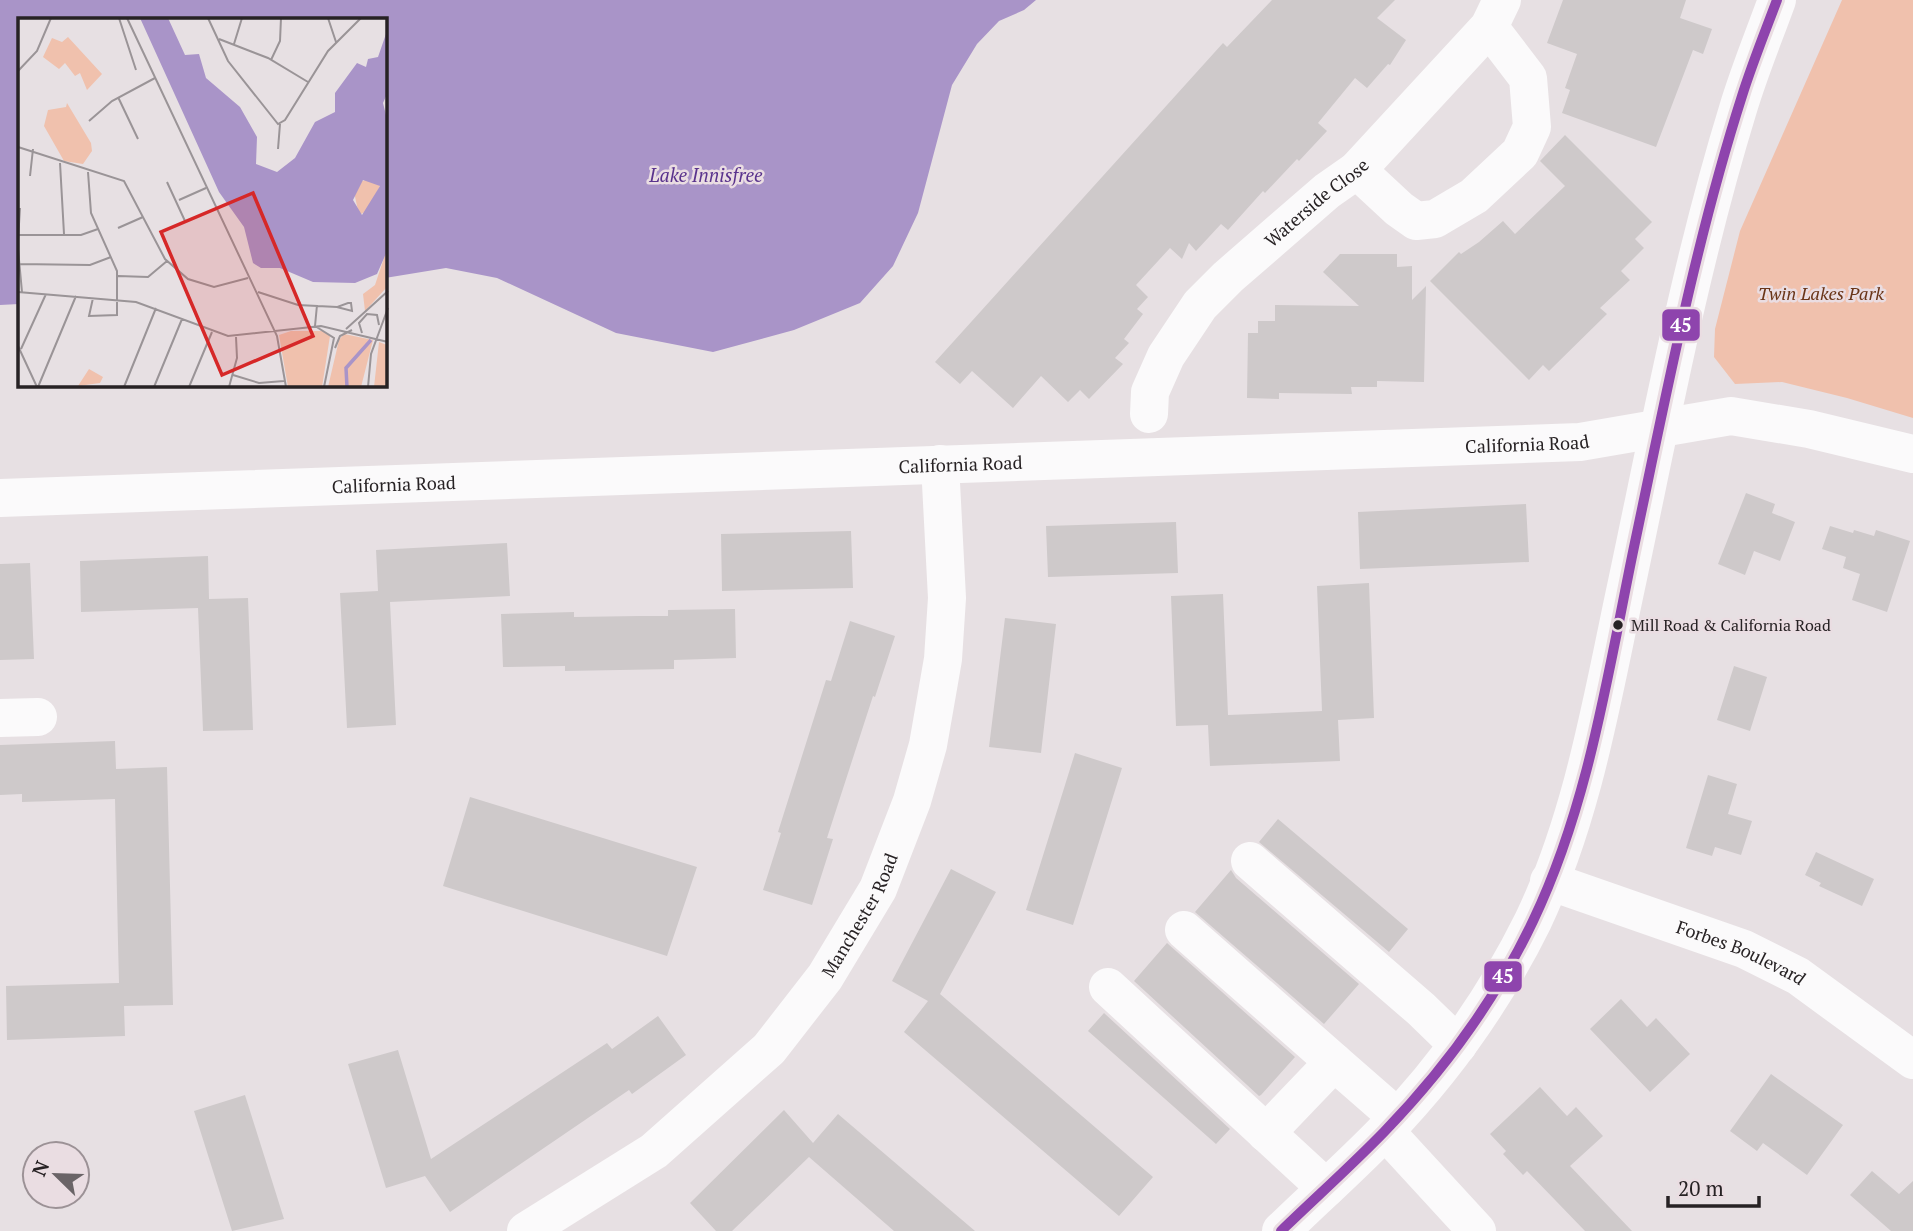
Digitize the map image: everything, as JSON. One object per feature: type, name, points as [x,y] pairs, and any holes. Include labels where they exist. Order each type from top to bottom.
[{"type":"main road","points":[[1281,1231],[1391,1124],[1458,1045],[1507,969],[1533,920],[1549,881],[1571,825],[1595,731],[1702,236],[1738,107],[1777,0]]},
{"type":"main road","points":[[1356,170],[1399,209],[1416,221],[1426,220],[1435,219],[1474,196],[1520,153],[1532,127],[1528,78],[1495,13]]},
{"type":"main road","name":"Waterside Close","points":[[1149,414],[1150,391],[1166,355],[1200,306],[1228,276],[1327,191],[1356,170],[1495,13]]},
{"type":"main road","name":"California Road","points":[[0,498],[1580,442],[1731,416],[1809,429],[1913,454]]},
{"type":"main road","name":"Manchester Road","points":[[526,1231],[654,1151],[769,1049],[825,977],[878,889],[912,801],[925,756],[943,659],[947,598],[940,464]]},
{"type":"main road","points":[[0,718],[38,717]]},
{"type":"main road","points":[[1250,861],[1421,1009],[1458,1045]]},
{"type":"main road","name":"Forbes Boulevard","points":[[1549,881],[1744,949],[1798,976],[1913,1060]]},
{"type":"main road","points":[[1184,930],[1334,1062],[1391,1124],[1477,1231]]},
{"type":"main road","points":[[1108,988],[1326,1188]]},
{"type":"main road","points":[[1266,1133],[1334,1062]]},
{"type":"green space","name":"Twin Lakes Park","points":[[1842,0],[1913,0],[1913,418],[1782,382],[1735,384],[1714,357],[1715,329],[1740,231]]},
{"type":"water","name":"Lake Innisfree","points":[[0,0],[1036,0],[1024,10],[999,21],[977,44],[952,85],[918,213],[893,266],[860,303],[794,330],[713,352],[616,333],[497,278],[446,268],[387,278],[387,18],[18,18],[18,304],[0,305]]},
{"type":"building","points":[[1272,0],[1395,0],[1377,18],[1406,40],[1390,65],[1388,64],[1367,88],[1355,78],[1318,123],[1327,131],[1265,193],[1263,191],[1228,230],[1221,224],[1196,251],[1189,243],[1182,259],[1170,248],[1136,285],[1148,297],[1137,309],[1143,314],[1124,339],[1129,343],[1115,358],[1123,364],[1089,399],[1080,390],[1068,402],[1041,376],[1013,408],[972,371],[960,384],[935,362],[1223,43],[1227,47]]},
{"type":"building","points":[[1563,0],[1686,0],[1680,18],[1712,29],[1703,54],[1693,50],[1656,147],[1562,113],[1570,90],[1565,88],[1577,54],[1547,43]]},
{"type":"building","points":[[1565,135],[1652,222],[1635,239],[1644,248],[1621,271],[1630,280],[1600,308],[1607,314],[1549,371],[1543,365],[1529,380],[1430,281],[1459,252],[1461,254],[1479,242],[1503,221],[1515,234],[1565,186],[1540,161]]},
{"type":"building","points":[[1340,254],[1397,254],[1397,267],[1412,266],[1412,300],[1426,286],[1424,382],[1377,381],[1377,387],[1351,387],[1352,394],[1279,393],[1279,399],[1247,398],[1248,333],[1258,333],[1258,321],[1275,321],[1275,305],[1359,306],[1323,272]]},
{"type":"building","points":[[1746,493],[1775,504],[1772,513],[1795,522],[1780,561],[1754,551],[1745,575],[1718,564]]},
{"type":"building","points":[[1526,504],[1529,562],[1360,569],[1358,512]]},
{"type":"building","points":[[1176,522],[1178,573],[1048,577],[1046,526]]},
{"type":"building","points":[[1830,526],[1874,536],[1876,530],[1910,541],[1887,612],[1852,600],[1860,574],[1843,568],[1846,557],[1822,549]]},
{"type":"building","points":[[851,531],[853,588],[722,591],[721,534]]},
{"type":"building","points":[[507,543],[510,596],[390,602],[396,725],[347,728],[340,593],[378,591],[376,550]]},
{"type":"building","points":[[208,556],[209,599],[248,598],[253,730],[203,731],[198,608],[81,612],[80,561]]},
{"type":"building","points":[[30,563],[34,659],[0,660],[0,564]]},
{"type":"building","points":[[1369,583],[1374,718],[1338,720],[1340,761],[1210,766],[1208,725],[1176,726],[1171,596],[1223,594],[1228,715],[1322,711],[1317,586]]},
{"type":"building","points":[[735,609],[736,658],[674,660],[674,669],[565,671],[565,666],[503,667],[501,614],[574,612],[574,617],[668,616],[668,610]]},
{"type":"building","points":[[1005,618],[1056,624],[1041,753],[989,747]]},
{"type":"building","points":[[850,621],[895,636],[827,838],[833,839],[812,905],[763,890],[781,833],[778,832],[826,680],[831,681]]},
{"type":"building","points":[[1734,666],[1767,677],[1750,731],[1717,720]]},
{"type":"building","points":[[115,741],[116,769],[167,767],[173,1005],[124,1006],[125,1036],[7,1040],[6,986],[119,983],[115,799],[22,802],[22,794],[0,795],[0,745]]},
{"type":"building","points":[[1075,753],[1122,768],[1073,925],[1026,910]]},
{"type":"building","points":[[1708,775],[1737,784],[1728,814],[1752,821],[1741,855],[1715,847],[1712,856],[1686,848]]},
{"type":"building","points":[[470,797],[697,867],[667,956],[443,886]]},
{"type":"building","points":[[1278,819],[1408,929],[1389,952],[1259,842]]},
{"type":"building","points":[[1816,852],[1874,879],[1862,906],[1819,886],[1821,883],[1805,875]]},
{"type":"building","points":[[951,869],[996,892],[940,994],[1153,1177],[1119,1216],[904,1032],[928,1001],[892,981]]},
{"type":"building","points":[[1231,870],[1236,878],[1359,984],[1324,1024],[1195,912]]},
{"type":"building","points":[[1167,943],[1295,1057],[1261,1095],[1134,981]]},
{"type":"building","points":[[1621,999],[1647,1027],[1656,1018],[1690,1054],[1650,1092],[1590,1029]]},
{"type":"building","points":[[1104,1013],[1230,1129],[1216,1144],[1088,1031]]},
{"type":"building","points":[[658,1016],[686,1055],[632,1094],[629,1090],[450,1212],[425,1176],[386,1188],[348,1064],[398,1050],[431,1159],[607,1043],[612,1049]]},
{"type":"building","points":[[1771,1074],[1843,1125],[1807,1175],[1763,1143],[1757,1151],[1730,1131]]},
{"type":"building","points":[[1540,1087],[1567,1116],[1576,1107],[1603,1136],[1570,1166],[1632,1231],[1585,1231],[1527,1171],[1523,1175],[1503,1154],[1506,1151],[1490,1134]]},
{"type":"building","points":[[245,1095],[284,1219],[232,1231],[194,1111]]},
{"type":"building","points":[[784,1110],[813,1143],[838,1114],[975,1231],[894,1231],[809,1157],[732,1231],[716,1231],[690,1203]]},
{"type":"building","points":[[1872,1171],[1899,1194],[1913,1181],[1913,1231],[1891,1231],[1850,1195]]},
{"type":"transit line","name":"45","points":[[1281,1231],[1384,1132],[1448,1059],[1503,978],[1533,921],[1552,876],[1569,831],[1595,737],[1670,377],[1710,207],[1746,84],[1777,0]]},
{"type":"place","name":"Mill Road & California Road","points":[[1618,625]]}]
